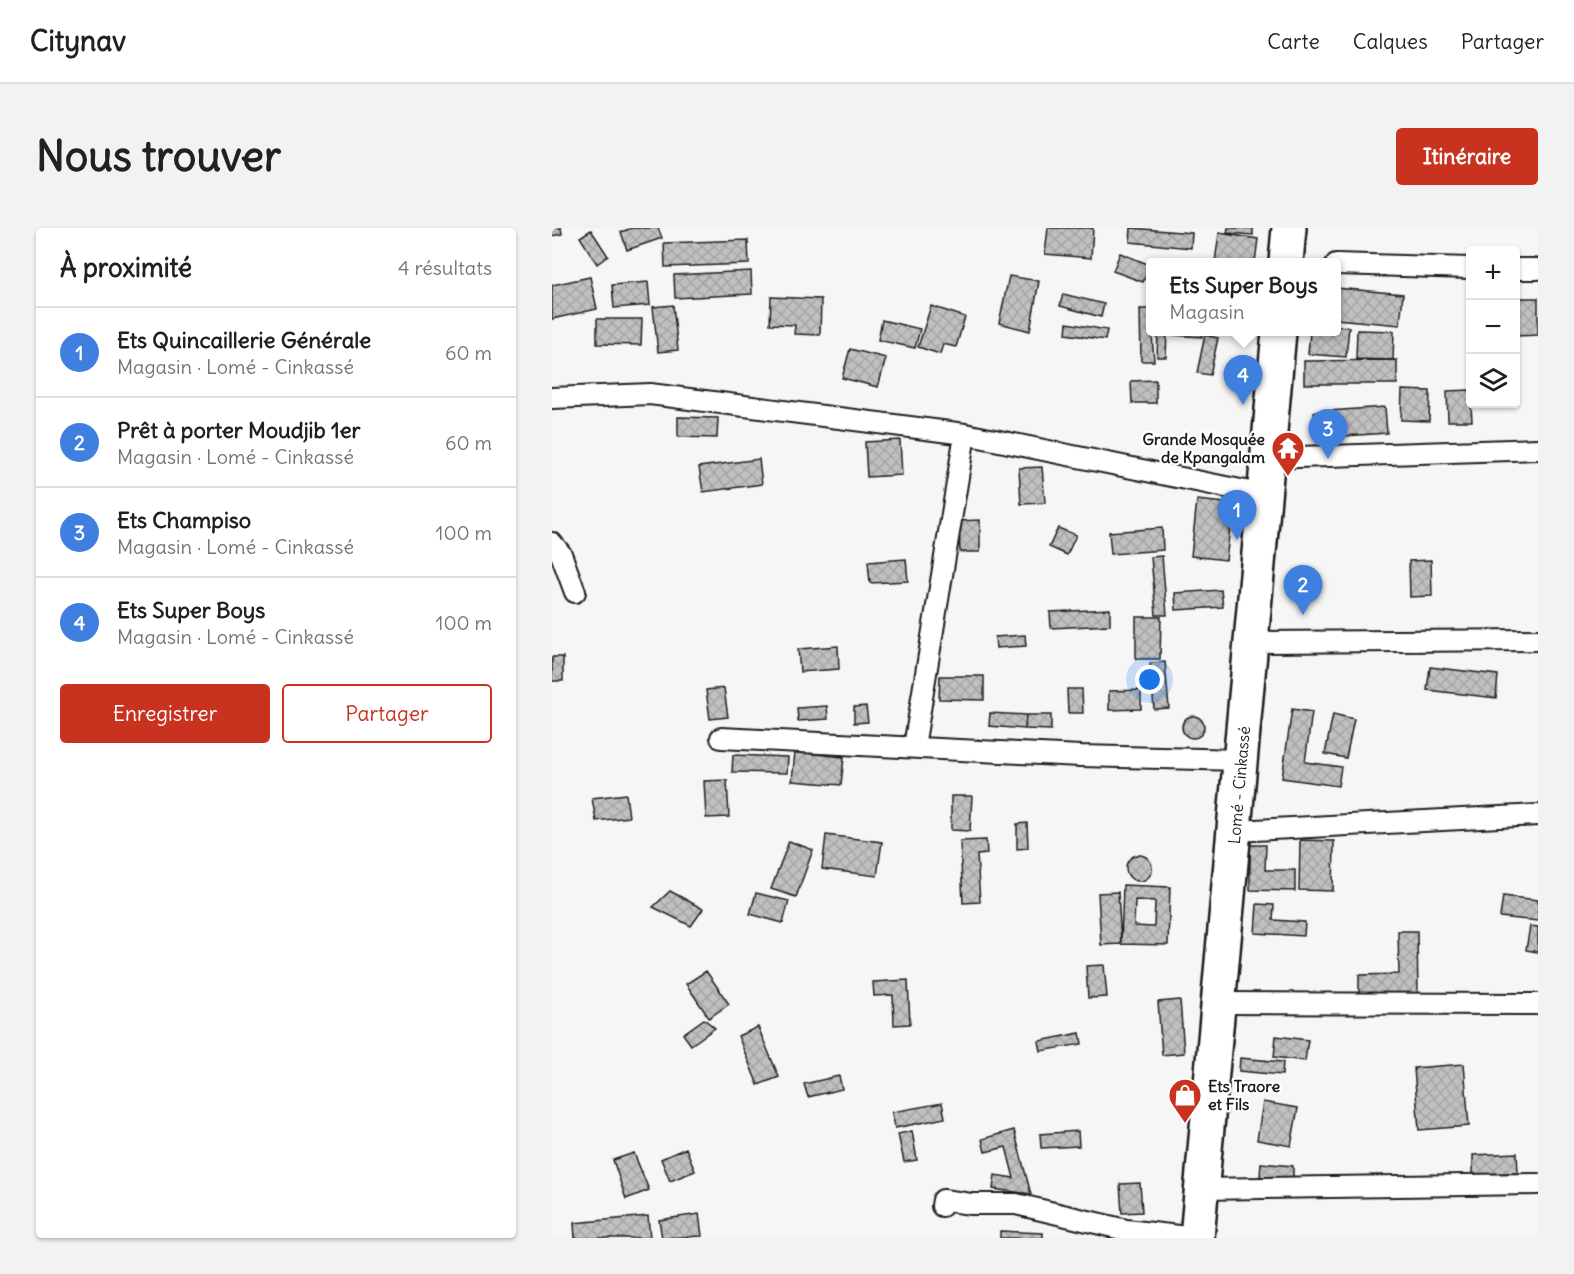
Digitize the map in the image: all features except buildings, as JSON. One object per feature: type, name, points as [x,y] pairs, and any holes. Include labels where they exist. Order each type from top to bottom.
[{"type":"highway","points":[[1286,258],[1289,228]]},
{"type":"highway","name":"Lomé - Cinkassé","points":[[1196,1238],[1280,336]]},
{"type":"street","points":[[1341,264],[1466,268]]},
{"type":"street","points":[[1520,269],[1538,269]]},
{"type":"street","points":[[552,398],[650,394],[965,434],[1265,495]]},
{"type":"street","points":[[914,747],[965,434]]},
{"type":"street","points":[[1268,458],[1538,449]]},
{"type":"street","points":[[552,543],[561,554],[575,592]]},
{"type":"street","points":[[1252,642],[1538,640]]},
{"type":"street","points":[[721,738],[1081,756],[1241,760]]},
{"type":"street","points":[[1235,831],[1538,815]]},
{"type":"street","points":[[1218,1003],[1538,1004]]},
{"type":"street","points":[[1201,1188],[1538,1184]]},
{"type":"street","points":[[942,1206],[943,1200],[971,1204],[1016,1204],[1126,1230],[1196,1238]]},
{"type":"place","name":"Ets Super Boys","points":[[1243,405]]},
{"type":"place","name":"Ets Champiso","points":[[1328,459]]},
{"type":"place","name":"Grande Mosquée de Kpangalam","points":[[1288,477]]},
{"type":"place","name":"Ets Quincaillerie Générale","points":[[1237,540]]},
{"type":"place","name":"Prêt à porter Moudjib 1er","points":[[1303,615]]},
{"type":"place","name":"Ets Traore et Fils","points":[[1185,1124]]}]
